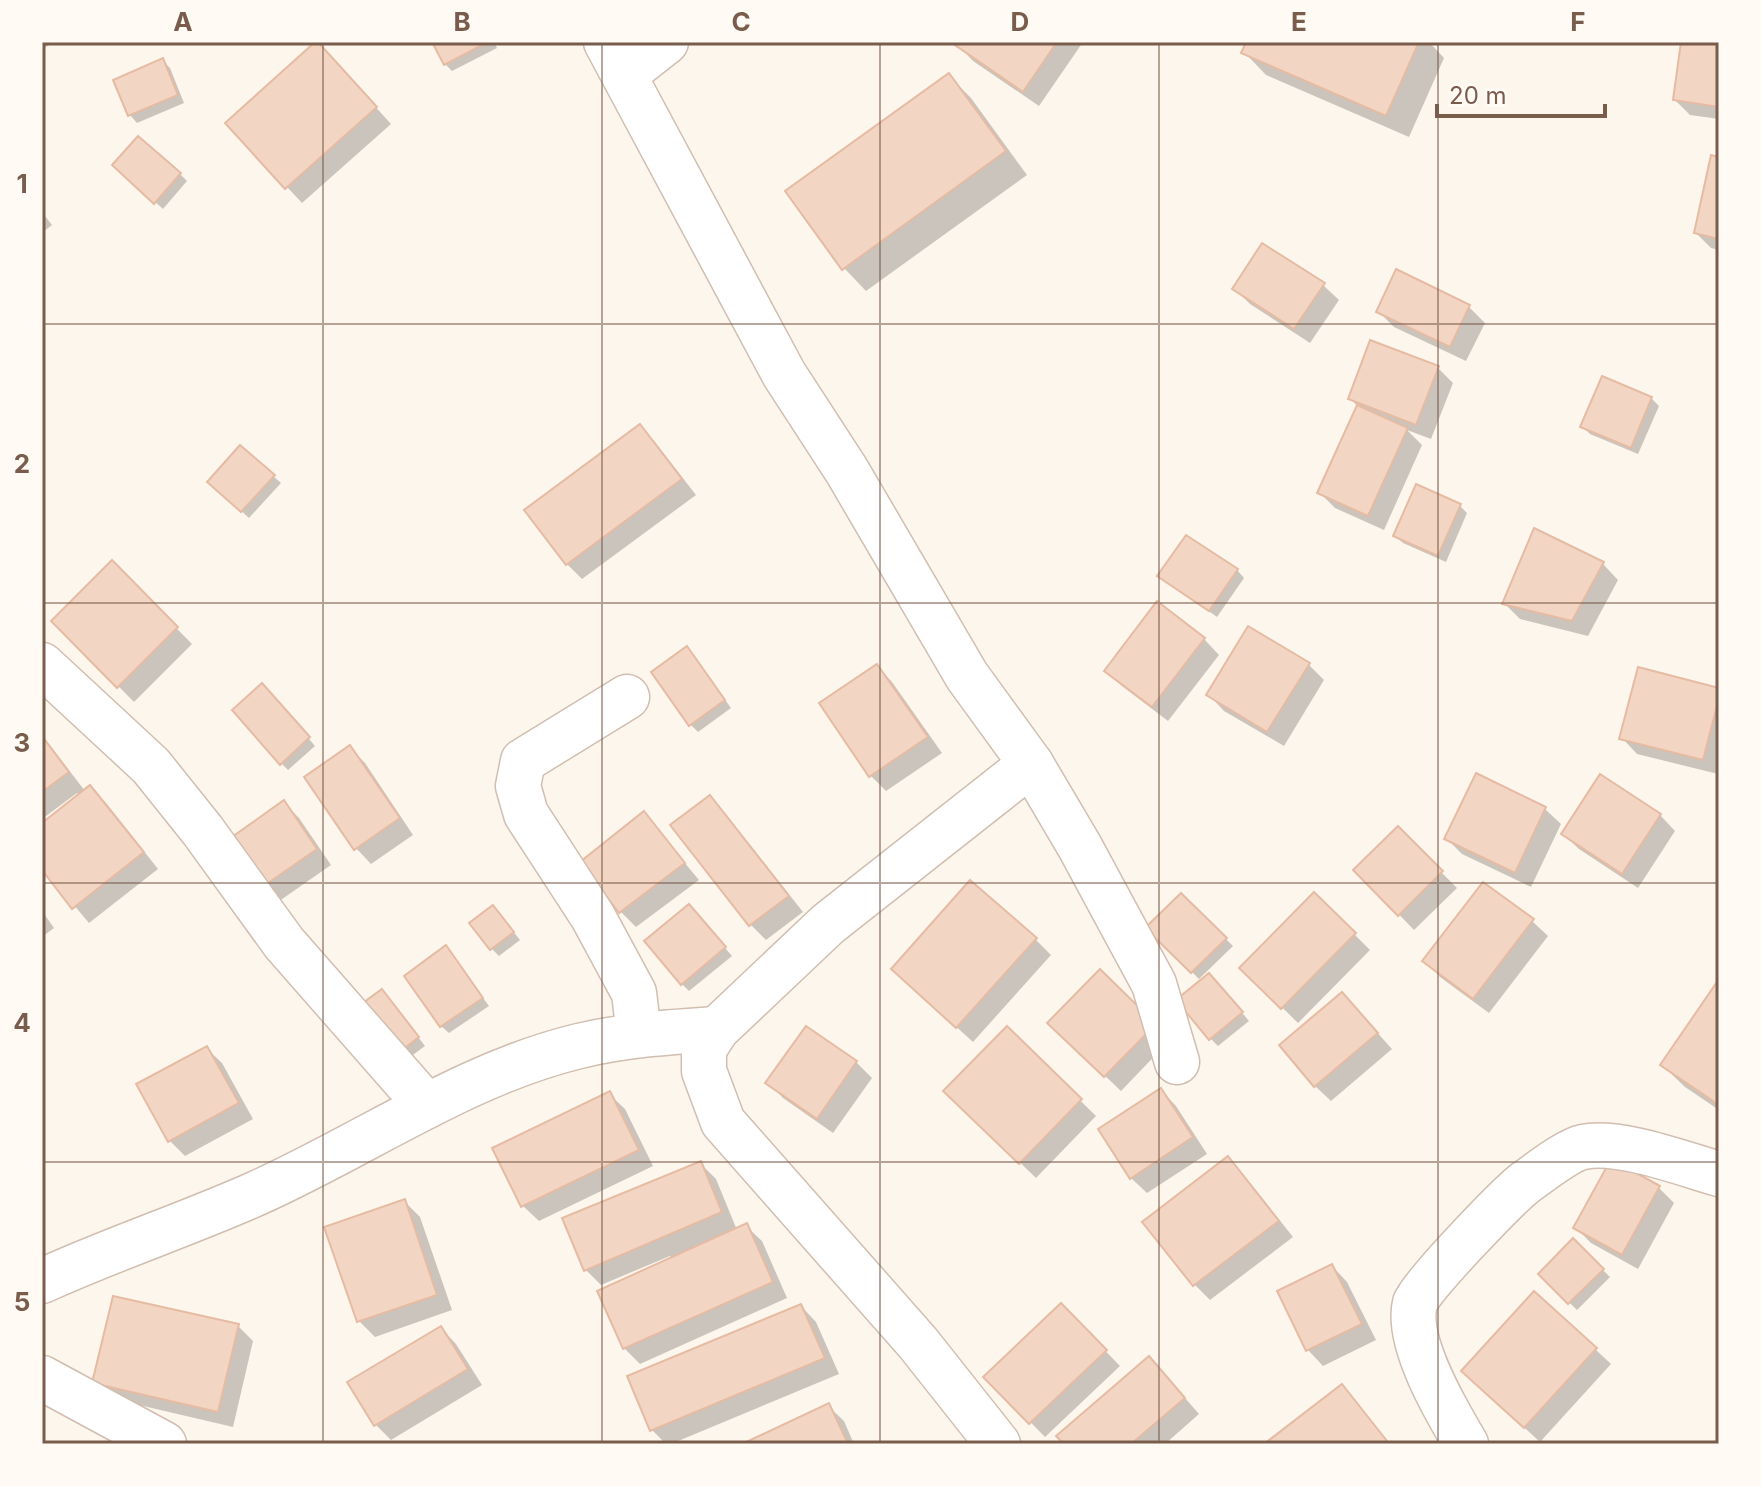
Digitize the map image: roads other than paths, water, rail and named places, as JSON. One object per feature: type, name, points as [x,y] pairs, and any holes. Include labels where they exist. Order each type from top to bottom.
[{"type":"street","points":[[666,42],[615,59],[784,374],[847,471],[967,676],[1031,764],[1080,847],[1154,984],[1177,1062]]},
{"type":"street","points":[[42,665],[151,766],[203,831],[284,943],[427,1106]]},
{"type":"street","points":[[627,697],[523,761],[518,786],[526,814],[593,917],[634,993],[639,1034]]},
{"type":"street","points":[[998,1444],[918,1343],[723,1122],[704,1071],[704,1049],[717,1029],[828,924],[1031,764]]},
{"type":"street","points":[[42,1281],[256,1193],[427,1106],[521,1065],[577,1047],[639,1034],[717,1029]]},
{"type":"street","points":[[1466,1444],[1438,1396],[1416,1336],[1415,1302],[1443,1266],[1524,1183],[1580,1147],[1604,1145],[1719,1174]]},
{"type":"street","points":[[42,1378],[164,1444]]}]
